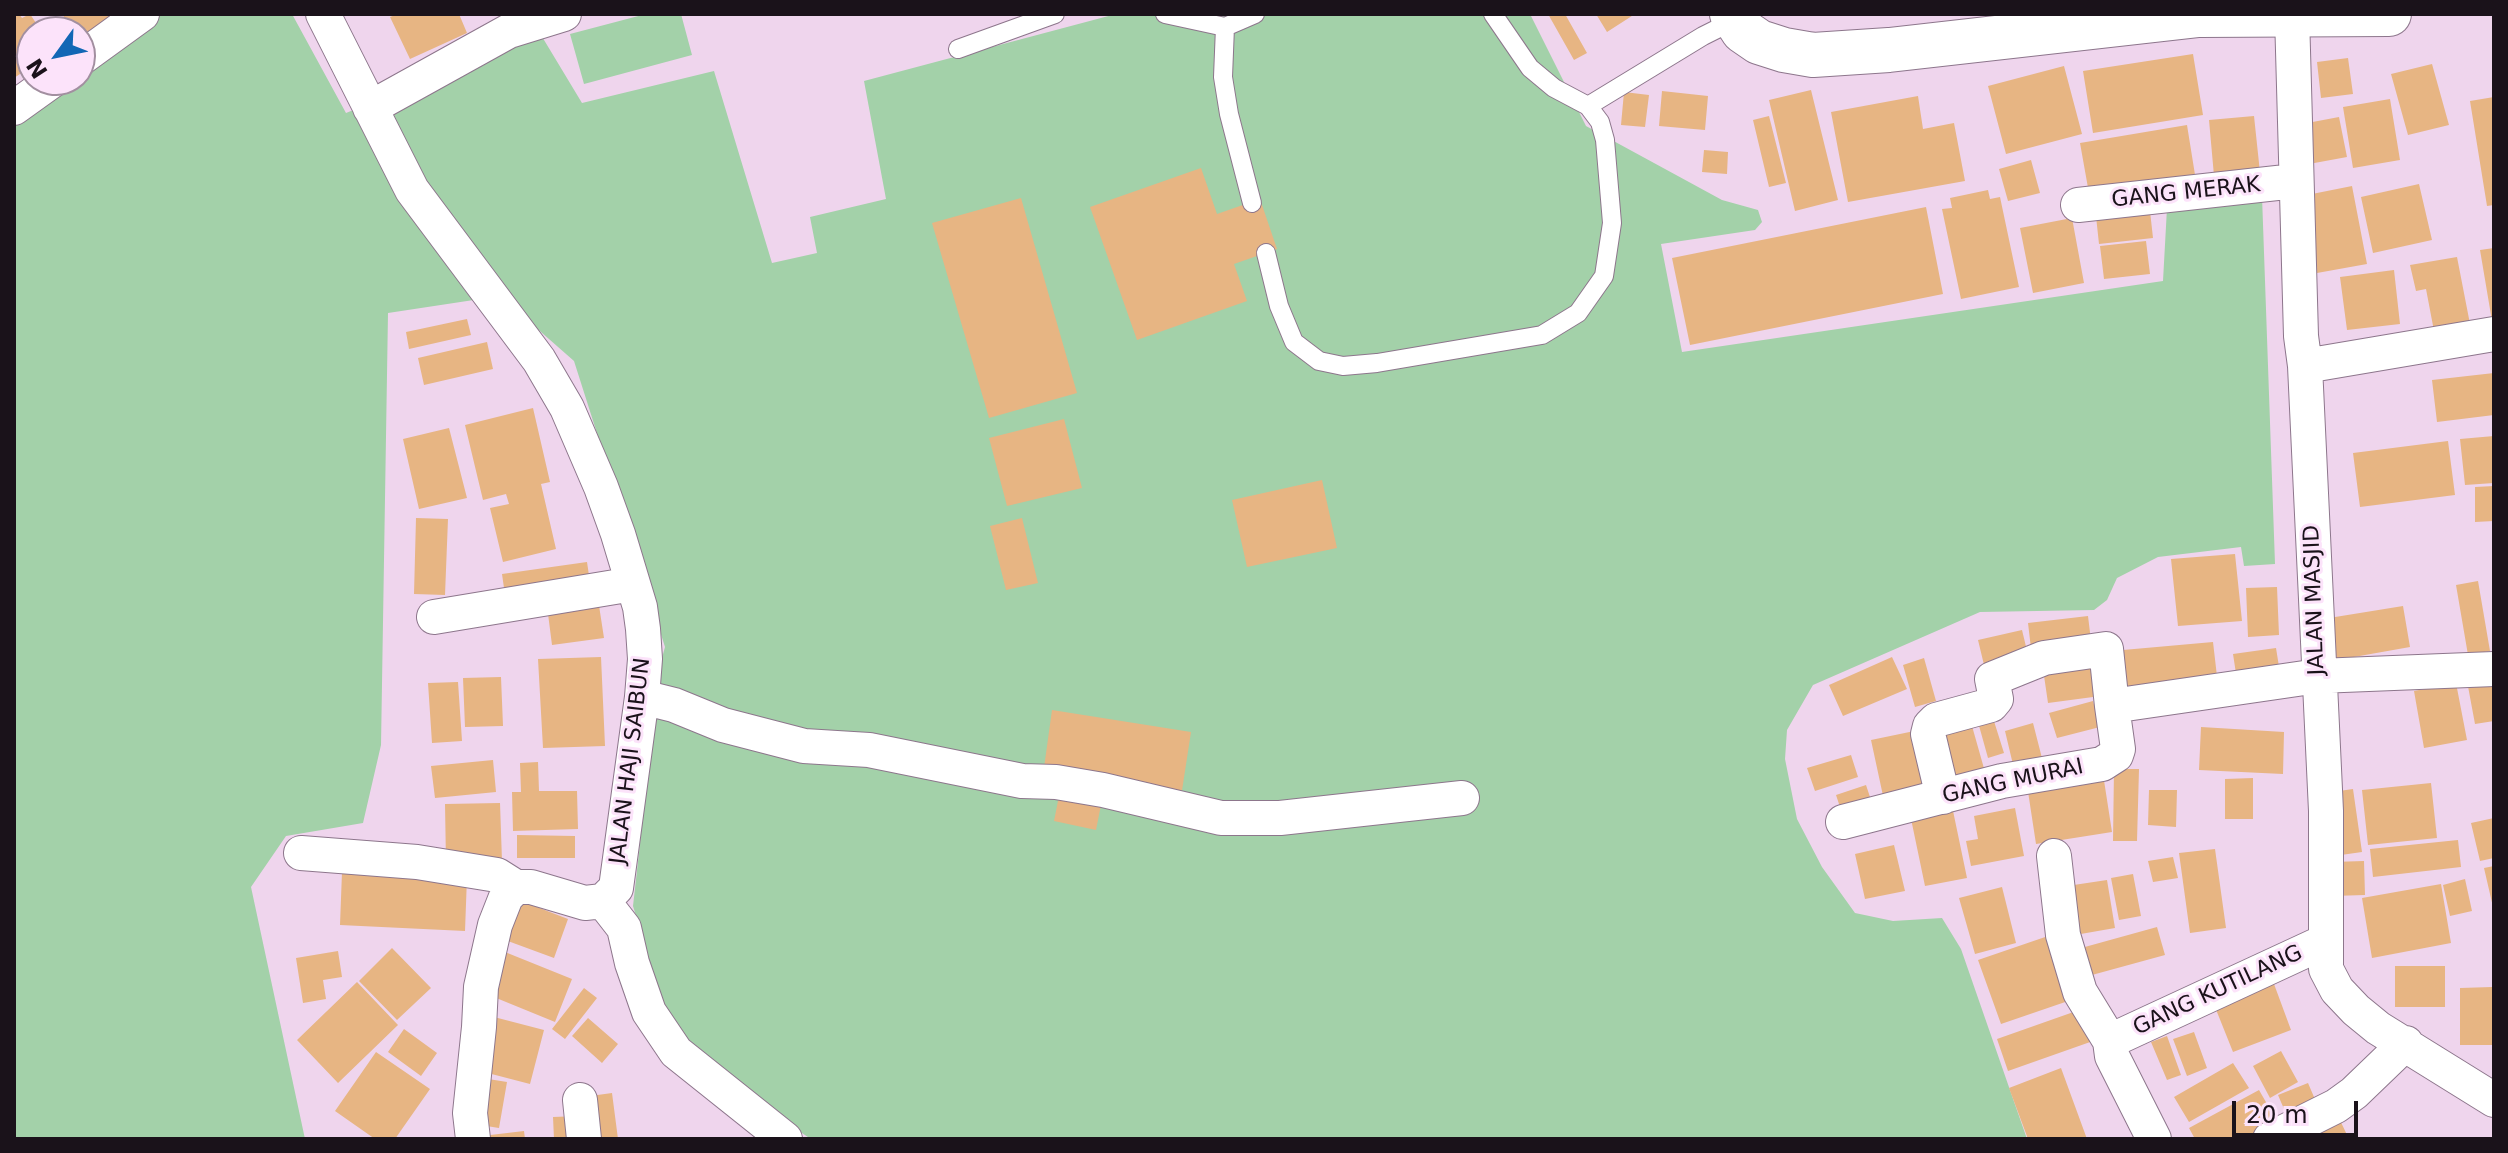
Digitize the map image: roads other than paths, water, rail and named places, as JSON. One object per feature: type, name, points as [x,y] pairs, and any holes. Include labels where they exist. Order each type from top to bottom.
[{"type":"street","points":[[96,47],[142,14]]},
{"type":"street","name":"JALAN HAJI SAIBUN","points":[[323,14],[412,190],[539,360],[567,408],[601,487],[633,584],[640,607],[644,644],[642,697],[616,888],[603,901]]},
{"type":"street","points":[[370,108],[509,31],[564,14]]},
{"type":"street","points":[[1734,17],[1743,31],[1759,42],[1813,55],[1889,50],[2058,22],[2199,15],[2389,14]]},
{"type":"street","name":"JALAN MASJID","points":[[2313,15],[2295,181],[2326,811],[2326,969],[2337,990],[2378,1028],[2494,1100]]},
{"type":"street","points":[[14,108],[31,96]]},
{"type":"street","name":"GANG MERAK","points":[[2078,205],[2295,181]]},
{"type":"street","points":[[2305,366],[2494,334]]},
{"type":"street","points":[[434,617],[633,584]]},
{"type":"street","points":[[1943,797],[1928,734],[1930,726],[1936,720],[1991,705],[1996,699],[1992,679],[2044,658],[2106,649],[2112,706],[2318,676],[2494,669]]},
{"type":"street","points":[[642,697],[674,705],[723,725],[804,746],[869,750],[1022,781],[1056,782],[1103,790],[1221,818],[1280,818],[1462,798]]},
{"type":"street","name":"GANG MURAI","points":[[1843,822],[2002,781],[2102,764],[2116,755],[2118,749],[2112,706]]},
{"type":"street","points":[[301,853],[417,862],[497,875],[516,887],[531,887],[585,903],[603,901],[624,928],[649,1012],[676,1052],[785,1139]]},
{"type":"street","points":[[2054,856],[2063,935],[2080,992],[2110,1041],[2112,1056],[2154,1139]]},
{"type":"street","points":[[473,1139],[470,1113],[481,987],[495,925],[506,897],[516,887]]},
{"type":"street","name":"GANG KUTILANG","points":[[2110,1041],[2326,941]]},
{"type":"street","points":[[2270,1139],[2336,1106],[2406,1043]]},
{"type":"street","points":[[580,1100],[584,1139]]},
{"type":"lane","points":[[958,49],[1055,14]]},
{"type":"lane","points":[[1165,14],[1225,27],[1255,14]]},
{"type":"lane","points":[[1266,253],[1279,306],[1294,342],[1319,361],[1343,366],[1542,335],[1578,313],[1604,276],[1612,223],[1605,140],[1600,122],[1588,106],[1554,88],[1530,68],[1493,14]]},
{"type":"lane","points":[[1588,106],[1734,17]]},
{"type":"lane","points":[[1225,27],[1223,77],[1229,114],[1252,203]]}]
